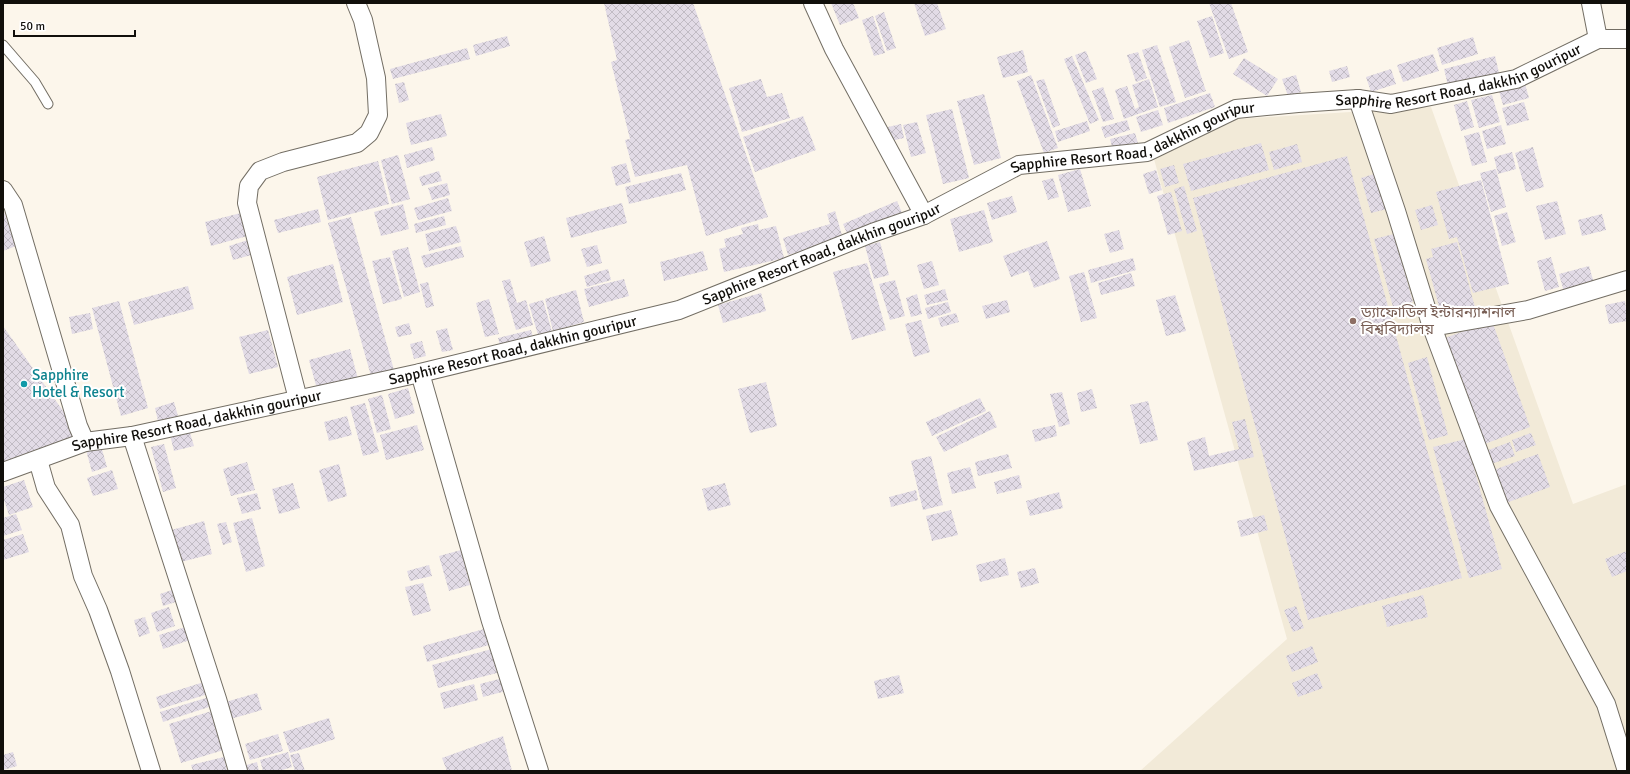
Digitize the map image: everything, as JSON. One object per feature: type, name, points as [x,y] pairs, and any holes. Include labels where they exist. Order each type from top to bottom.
[{"type":"street","points":[[298,398],[247,203],[249,186],[260,171],[283,162],[357,143],[369,133],[378,115],[376,78],[363,20],[356,3]]},
{"type":"street","points":[[813,3],[834,49],[924,215]]},
{"type":"street","points":[[1590,3],[1598,39]]},
{"type":"street","name":"Sapphire Resort Road, dakkhin gouripur","points":[[3,472],[85,442],[132,436],[298,398],[420,373],[679,310],[872,233],[924,215],[1019,165],[1148,152],[1236,109],[1358,99],[1391,104],[1516,79],[1598,39],[1627,39]]},
{"type":"street","points":[[1358,99],[1396,211],[1432,327],[1500,506],[1606,704],[1627,771]]},
{"type":"street","points":[[3,190],[13,205],[78,426],[85,442]]},
{"type":"street","points":[[1432,327],[1528,310],[1627,280]]},
{"type":"street","points":[[420,373],[491,621],[539,771]]},
{"type":"street","points":[[132,436],[217,699],[238,771]]},
{"type":"street","points":[[38,460],[46,488],[70,524],[83,576],[98,610],[120,671],[152,771]]},
{"type":"lane","points":[[3,45],[35,82],[48,104]]},
{"type":"shaded area","name":"ড্যাফোডিল ইন্টারন্যাশনাল বিশ্ববিদ্যালয়","points":[[1431,107],[1573,504],[1627,484],[1627,771],[1140,771],[1287,639],[1154,159],[1237,119]]},
{"type":"building","points":[[604,3],[693,3],[768,217],[706,236],[687,165],[635,177],[625,140],[630,139],[611,62],[617,60]]},
{"type":"building","points":[[831,3],[853,3],[859,18],[840,25]]},
{"type":"building","points":[[914,3],[937,3],[946,29],[925,36]]},
{"type":"building","points":[[1209,3],[1231,3],[1248,52],[1229,59]]},
{"type":"building","points":[[884,12],[896,48],[887,51],[875,16]]},
{"type":"building","points":[[873,16],[885,53],[874,56],[862,20]]},
{"type":"building","points":[[1212,16],[1224,53],[1210,58],[1197,21]]},
{"type":"building","points":[[507,36],[510,46],[476,56],[473,45]]},
{"type":"building","points":[[1473,37],[1478,54],[1442,65],[1437,48]]},
{"type":"building","points":[[1189,40],[1206,91],[1185,98],[1169,47]]},
{"type":"building","points":[[1157,45],[1176,102],[1160,107],[1142,50]]},
{"type":"building","points":[[467,48],[470,59],[393,79],[390,69]]},
{"type":"building","points":[[1023,50],[1028,72],[1003,78],[997,57]]},
{"type":"building","points":[[1086,51],[1097,79],[1086,83],[1075,55]]},
{"type":"building","points":[[1138,52],[1147,78],[1136,82],[1127,55]]},
{"type":"building","points":[[1433,54],[1439,71],[1403,82],[1397,65]]},
{"type":"building","points":[[1072,56],[1099,120],[1090,124],[1064,59]]},
{"type":"building","points":[[1495,56],[1500,77],[1449,90],[1444,69]]},
{"type":"building","points":[[1244,58],[1278,79],[1267,96],[1233,74]]},
{"type":"building","points":[[1347,66],[1350,77],[1332,82],[1329,71]]},
{"type":"building","points":[[1391,69],[1396,84],[1371,92],[1366,77]]},
{"type":"building","points":[[1031,75],[1058,148],[1044,153],[1017,81]]},
{"type":"building","points":[[1296,75],[1301,92],[1288,96],[1282,79]]},
{"type":"building","points":[[761,79],[767,97],[782,93],[790,118],[742,132],[729,88]]},
{"type":"building","points":[[1044,79],[1060,125],[1053,128],[1036,81]]},
{"type":"building","points":[[1149,79],[1158,107],[1124,119],[1115,90],[1127,86],[1135,109],[1139,107],[1132,85]]},
{"type":"building","points":[[404,82],[409,100],[399,103],[395,84]]},
{"type":"building","points":[[1525,84],[1529,98],[1503,105],[1499,91]]},
{"type":"building","points":[[1103,87],[1114,119],[1103,122],[1092,91]]},
{"type":"building","points":[[1210,93],[1215,107],[1168,123],[1164,108]]},
{"type":"building","points":[[984,94],[1001,158],[974,165],[957,101]]},
{"type":"building","points":[[1492,95],[1500,122],[1479,128],[1471,100]]},
{"type":"building","points":[[1467,101],[1474,127],[1461,131],[1454,105]]},
{"type":"building","points":[[1524,102],[1529,120],[1507,126],[1502,108]]},
{"type":"building","points":[[952,109],[969,178],[943,184],[926,115]]},
{"type":"building","points":[[1158,110],[1163,125],[1141,132],[1136,117]]},
{"type":"building","points":[[441,114],[447,136],[411,145],[406,123]]},
{"type":"building","points":[[803,116],[816,150],[755,172],[743,137]]},
{"type":"building","points":[[1127,120],[1130,130],[1105,138],[1101,127]]},
{"type":"building","points":[[1087,121],[1090,131],[1058,142],[1055,131]]},
{"type":"building","points":[[917,122],[926,153],[911,157],[903,125]]},
{"type":"building","points":[[901,124],[904,138],[891,141],[888,127]]},
{"type":"building","points":[[1501,125],[1506,144],[1487,149],[1482,131]]},
{"type":"building","points":[[1479,132],[1487,162],[1472,166],[1464,136]]},
{"type":"building","points":[[1135,133],[1138,143],[1113,150],[1110,139]]},
{"type":"building","points":[[1261,143],[1269,170],[1191,191],[1183,164]]},
{"type":"building","points":[[1297,144],[1302,162],[1274,170],[1269,152]]},
{"type":"building","points":[[432,147],[435,160],[407,168],[404,155]]},
{"type":"building","points":[[1533,147],[1544,187],[1526,192],[1515,153]]},
{"type":"building","points":[[1512,152],[1516,169],[1498,174],[1494,157]]},
{"type":"building","points":[[398,155],[410,199],[392,204],[381,160]]},
{"type":"building","points":[[1347,156],[1462,578],[1308,620],[1193,198]]},
{"type":"building","points":[[378,161],[389,204],[328,220],[317,177]]},
{"type":"building","points":[[626,163],[631,182],[616,186],[611,167]]},
{"type":"building","points":[[1174,165],[1179,183],[1165,187],[1160,169]]},
{"type":"building","points":[[1080,169],[1091,206],[1068,212],[1058,175]]},
{"type":"building","points":[[1496,169],[1506,207],[1491,212],[1480,173]]},
{"type":"building","points":[[1156,170],[1162,190],[1149,194],[1143,174]]},
{"type":"building","points":[[439,171],[442,181],[422,186],[419,177]]},
{"type":"building","points":[[681,173],[686,190],[629,204],[625,187]]},
{"type":"building","points":[[1377,173],[1387,209],[1371,213],[1361,178]]},
{"type":"building","points":[[1053,178],[1059,197],[1048,200],[1042,181]]},
{"type":"building","points":[[1481,180],[1509,284],[1473,293],[1457,237],[1449,239],[1436,192]]},
{"type":"building","points":[[447,183],[450,195],[432,200],[428,188]]},
{"type":"building","points":[[1184,186],[1197,231],[1187,234],[1174,189]]},
{"type":"building","points":[[1171,192],[1182,231],[1168,235],[1157,196]]},
{"type":"building","points":[[1012,196],[1017,212],[992,220],[987,203]]},
{"type":"building","points":[[448,198],[452,211],[418,220],[414,208]]},
{"type":"building","points":[[897,201],[903,215],[849,238],[843,224]]},
{"type":"building","points":[[1557,201],[1566,234],[1545,240],[1536,206]]},
{"type":"building","points":[[622,203],[627,223],[571,238],[566,218]]},
{"type":"building","points":[[403,204],[409,229],[381,236],[374,212]]},
{"type":"building","points":[[1432,205],[1438,225],[1421,230],[1415,210]]},
{"type":"building","points":[[3,209],[16,246],[3,251]]},
{"type":"building","points":[[318,209],[321,222],[278,233],[274,220]]},
{"type":"building","points":[[984,210],[993,242],[959,252],[950,219]]},
{"type":"building","points":[[835,211],[843,239],[788,255],[783,238],[830,224],[827,214]]},
{"type":"building","points":[[245,212],[251,235],[211,246],[205,222]]},
{"type":"building","points":[[1507,212],[1516,242],[1502,246],[1494,216]]},
{"type":"building","points":[[1602,214],[1606,230],[1582,236],[1578,220]]},
{"type":"building","points":[[444,216],[446,225],[416,233],[414,224]]},
{"type":"building","points":[[351,217],[394,370],[371,376],[328,223]]},
{"type":"building","points":[[758,224],[759,230],[776,226],[784,258],[724,272],[719,249],[726,247],[724,239],[743,234],[741,228]]},
{"type":"building","points":[[456,226],[461,242],[429,251],[425,234]]},
{"type":"building","points":[[1119,230],[1124,249],[1110,253],[1104,234]]},
{"type":"building","points":[[1394,234],[1413,302],[1393,307],[1374,239]]},
{"type":"building","points":[[544,236],[551,261],[531,267],[524,242]]},
{"type":"building","points":[[251,239],[255,254],[233,260],[229,246]]},
{"type":"building","points":[[1047,241],[1060,279],[1034,288],[1028,271],[1011,277],[1003,256]]},
{"type":"building","points":[[880,242],[889,275],[874,279],[865,246]]},
{"type":"building","points":[[1457,242],[1475,307],[1442,317],[1426,259],[1433,257],[1431,249]]},
{"type":"building","points":[[597,245],[602,263],[587,267],[581,249]]},
{"type":"building","points":[[461,246],[464,257],[425,268],[421,256]]},
{"type":"building","points":[[408,247],[420,292],[404,297],[392,251]]},
{"type":"building","points":[[703,251],[708,270],[664,281],[660,262]]},
{"type":"building","points":[[390,257],[402,299],[383,304],[372,261]]},
{"type":"building","points":[[1551,257],[1559,287],[1545,291],[1537,261]]},
{"type":"building","points":[[1133,258],[1136,270],[1091,283],[1088,270]]},
{"type":"building","points":[[932,261],[939,285],[924,289],[917,265]]},
{"type":"building","points":[[867,263],[886,330],[852,340],[833,272]]},
{"type":"building","points":[[333,264],[343,302],[297,315],[287,277]]},
{"type":"building","points":[[1589,266],[1594,283],[1564,292],[1559,274]]},
{"type":"building","points":[[608,269],[611,280],[587,287],[584,276]]},
{"type":"building","points":[[1084,272],[1097,318],[1081,322],[1069,276]]},
{"type":"building","points":[[1131,273],[1135,286],[1101,295],[1098,283]]},
{"type":"building","points":[[510,279],[517,303],[526,300],[533,325],[516,330],[502,281]]},
{"type":"building","points":[[624,279],[629,296],[589,307],[584,289]]},
{"type":"building","points":[[895,280],[905,316],[890,320],[879,284]]},
{"type":"building","points":[[428,282],[434,306],[426,308],[420,284]]},
{"type":"building","points":[[188,286],[194,309],[134,325],[128,302]]},
{"type":"building","points":[[945,289],[948,300],[927,305],[924,295]]},
{"type":"building","points":[[576,290],[584,322],[553,331],[545,299]]},
{"type":"building","points":[[761,293],[766,311],[723,323],[718,305]]},
{"type":"building","points":[[917,294],[922,314],[911,317],[906,298]]},
{"type":"building","points":[[1175,295],[1186,331],[1166,336],[1156,300]]},
{"type":"building","points":[[489,299],[499,334],[485,337],[476,303]]},
{"type":"building","points":[[543,300],[552,332],[538,335],[529,304]]},
{"type":"building","points":[[1007,300],[1010,312],[986,319],[982,306]]},
{"type":"building","points":[[119,301],[148,408],[121,416],[92,308]]},
{"type":"building","points":[[1625,301],[1627,321],[1609,324],[1605,305]]},
{"type":"building","points":[[948,302],[951,312],[928,319],[925,308]]},
{"type":"building","points":[[90,313],[93,329],[72,334],[69,317]]},
{"type":"building","points":[[956,313],[959,322],[941,327],[938,318]]},
{"type":"building","points":[[921,320],[930,352],[914,357],[905,324]]},
{"type":"building","points":[[1492,321],[1530,427],[1482,445],[1442,339]]},
{"type":"building","points":[[409,323],[412,334],[398,337],[395,327]]},
{"type":"building","name":"Sapphire Hotel & Resort","points":[[3,326],[85,442],[3,467]]},
{"type":"building","points":[[447,328],[453,350],[442,352],[436,331]]},
{"type":"building","points":[[268,330],[278,367],[249,374],[239,337]]},
{"type":"building","points":[[531,330],[534,341],[501,349],[498,338]]},
{"type":"building","points":[[422,341],[426,356],[414,359],[410,344]]},
{"type":"building","points":[[350,349],[358,379],[317,389],[309,360]]},
{"type":"building","points":[[1427,357],[1448,435],[1429,440],[1408,363]]},
{"type":"building","points":[[766,382],[777,426],[750,433],[738,389]]},
{"type":"building","points":[[408,388],[415,413],[395,419],[388,394]]},
{"type":"building","points":[[1092,389],[1097,408],[1081,412],[1077,393]]},
{"type":"building","points":[[1062,392],[1070,424],[1059,427],[1050,394]]},
{"type":"building","points":[[382,395],[391,429],[377,433],[368,399]]},
{"type":"building","points":[[980,398],[986,411],[932,436],[926,422]]},
{"type":"building","points":[[1148,401],[1158,440],[1140,444],[1130,405]]},
{"type":"building","points":[[174,402],[178,416],[158,421],[155,408]]},
{"type":"building","points":[[365,403],[379,452],[363,456],[350,407]]},
{"type":"building","points":[[990,411],[997,427],[944,452],[936,437]]},
{"type":"building","points":[[347,416],[352,435],[329,441],[324,422]]},
{"type":"building","points":[[1245,419],[1254,457],[1194,471],[1187,442],[1205,437],[1209,456],[1239,449],[1232,422]]},
{"type":"building","points":[[417,425],[424,450],[386,460],[380,435]]},
{"type":"building","points":[[1055,425],[1057,436],[1035,442],[1032,430]]},
{"type":"building","points":[[188,426],[194,446],[174,451],[169,431]]},
{"type":"building","points":[[1531,433],[1536,445],[1516,452],[1512,440]]},
{"type":"building","points":[[1466,439],[1502,569],[1469,578],[1433,447]]},
{"type":"building","points":[[1510,442],[1515,456],[1488,465],[1483,452]]},
{"type":"building","points":[[164,444],[176,488],[163,492],[151,447]]},
{"type":"building","points":[[101,446],[107,467],[92,472],[86,450]]},
{"type":"building","points":[[1008,454],[1012,468],[978,476],[975,462]]},
{"type":"building","points":[[1538,454],[1550,487],[1503,504],[1491,471]]},
{"type":"building","points":[[931,456],[943,505],[923,510],[911,461]]},
{"type":"building","points":[[247,462],[255,490],[231,496],[223,469]]},
{"type":"building","points":[[339,464],[347,496],[328,502],[319,470]]},
{"type":"building","points":[[970,467],[976,488],[952,494],[947,473]]},
{"type":"building","points":[[112,470],[118,489],[93,496],[87,478]]},
{"type":"building","points":[[1019,475],[1022,488],[997,494],[994,482]]},
{"type":"building","points":[[24,480],[33,507],[9,515],[3,497],[3,487]]},
{"type":"building","points":[[293,483],[300,508],[279,514],[272,489]]},
{"type":"building","points":[[725,483],[731,505],[708,511],[702,489]]},
{"type":"building","points":[[916,490],[918,500],[891,507],[889,497]]},
{"type":"building","points":[[1059,492],[1063,508],[1030,516],[1026,501]]},
{"type":"building","points":[[257,493],[261,509],[242,514],[237,498]]},
{"type":"building","points":[[951,510],[958,535],[932,541],[926,516]]},
{"type":"building","points":[[16,514],[22,530],[3,536],[3,518]]},
{"type":"building","points":[[1264,515],[1268,530],[1241,537],[1237,521]]},
{"type":"building","points":[[252,518],[265,566],[246,572],[233,523]]},
{"type":"building","points":[[204,521],[212,554],[177,563],[168,531]]},
{"type":"building","points":[[226,522],[232,542],[223,545],[217,524]]},
{"type":"building","points":[[23,534],[29,552],[3,560],[3,540]]},
{"type":"building","points":[[461,550],[470,585],[449,591],[439,556]]},
{"type":"building","points":[[1627,551],[1627,571],[1612,577],[1605,559]]},
{"type":"building","points":[[1005,558],[1009,575],[980,582],[976,565]]},
{"type":"building","points":[[429,565],[432,576],[410,581],[407,571]]},
{"type":"building","points":[[1035,568],[1039,583],[1021,588],[1017,572]]},
{"type":"building","points":[[423,583],[431,611],[413,616],[405,587]]},
{"type":"building","points":[[178,588],[182,600],[163,606],[160,594]]},
{"type":"building","points":[[1423,595],[1428,617],[1387,627],[1382,606]]},
{"type":"building","points":[[1296,606],[1304,628],[1293,632],[1284,610]]},
{"type":"building","points":[[169,607],[175,626],[157,632],[151,613]]},
{"type":"building","points":[[145,617],[150,633],[139,637],[134,620]]},
{"type":"building","points":[[189,626],[193,639],[163,649],[159,635]]},
{"type":"building","points":[[484,629],[489,645],[427,662],[423,646]]},
{"type":"building","points":[[1312,646],[1318,662],[1292,672],[1286,656]]},
{"type":"building","points":[[492,649],[497,673],[438,688],[432,665]]},
{"type":"building","points":[[1317,673],[1323,688],[1298,697],[1292,683]]},
{"type":"building","points":[[899,675],[904,693],[878,699],[874,681]]},
{"type":"building","points":[[503,678],[506,691],[483,697],[480,684]]},
{"type":"building","points":[[204,682],[208,694],[160,709],[156,697]]},
{"type":"building","points":[[474,684],[478,700],[444,709],[440,693]]},
{"type":"building","points":[[257,693],[262,710],[227,720],[222,703]]},
{"type":"building","points":[[209,697],[212,706],[163,722],[160,712]]},
{"type":"building","points":[[215,710],[227,749],[181,763],[169,724]]},
{"type":"building","points":[[329,718],[335,739],[290,753],[283,732]]},
{"type":"building","points":[[278,734],[283,751],[250,760],[245,744]]},
{"type":"building","points":[[503,736],[512,771],[447,771],[442,758]]},
{"type":"building","points":[[13,752],[17,766],[3,770],[3,755]]},
{"type":"building","points":[[288,752],[292,767],[279,771],[263,771],[260,760]]},
{"type":"building","points":[[299,753],[305,771],[295,771],[290,755]]},
{"type":"building","points":[[224,757],[227,771],[193,771],[191,765]]},
{"type":"building","points":[[257,762],[259,771],[241,771],[240,767]]},
{"type":"place","name":"ড্যাফোডিল ইন্টারন্যাশনাল বিশ্ববিদ্যালয়","points":[[1353,321]]},
{"type":"place","name":"Sapphire Hotel & Resort","points":[[24,384]]}]
